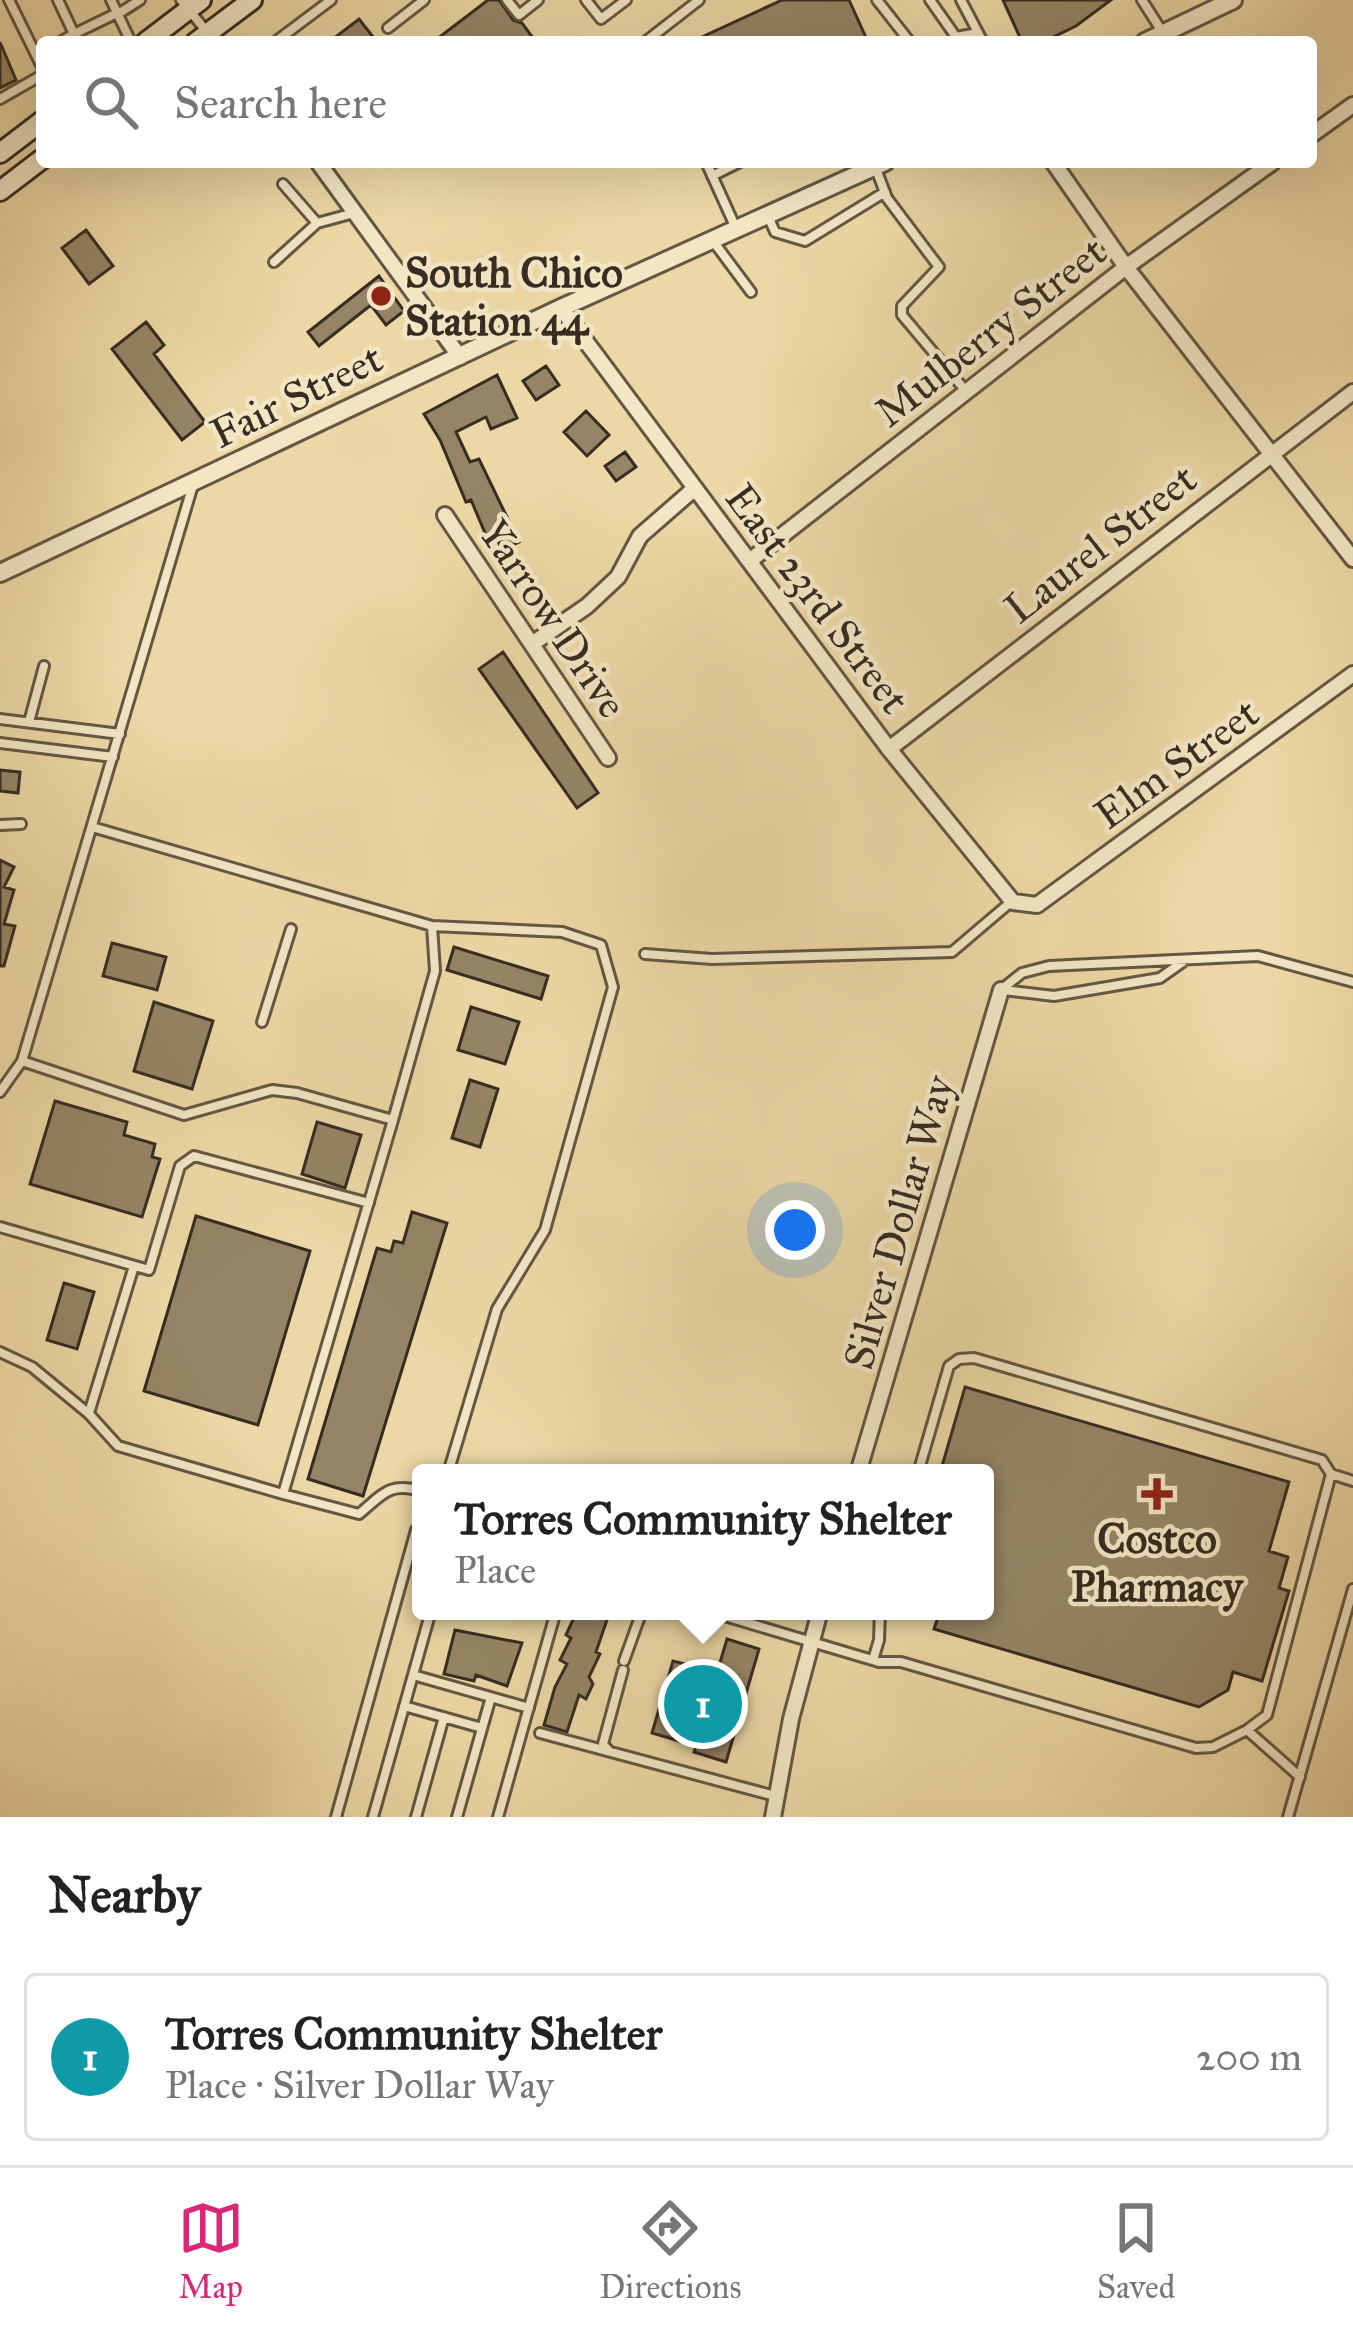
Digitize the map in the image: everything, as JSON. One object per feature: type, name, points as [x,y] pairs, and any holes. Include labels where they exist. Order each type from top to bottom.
[{"type":"main road","points":[[205,36],[252,0]]},
{"type":"main road","points":[[153,36],[190,3]]},
{"type":"main road","points":[[0,153],[36,126]]},
{"type":"main road","points":[[0,191],[36,164]]},
{"type":"street","points":[[1157,36],[1229,1]]},
{"type":"street","points":[[1317,131],[1353,105]]},
{"type":"street","points":[[322,168],[460,357]]},
{"type":"street","name":"Fair Street","points":[[0,572],[871,168]]},
{"type":"street","points":[[1057,168],[1126,267],[1353,559]]},
{"type":"street","name":"Mulberry Street","points":[[752,560],[1126,267],[1265,168]]},
{"type":"street","name":"East 23rd Street","points":[[561,308],[889,749],[1012,902]]},
{"type":"street","name":"Laurel Street","points":[[889,749],[1353,392]]},
{"type":"street","points":[[532,644],[587,606],[618,577],[640,536],[695,488]]},
{"type":"street","name":"Yarrow Drive","points":[[445,514],[608,758]]},
{"type":"street","name":"Elm Street","points":[[1012,902],[1037,905],[1353,674]]},
{"type":"street","name":"Silver Dollar Way","points":[[861,1464],[1001,989]]},
{"type":"street","points":[[772,1817],[790,1719],[818,1620]]},
{"type":"lane","points":[[9,0],[36,49]]},
{"type":"lane","points":[[58,0],[74,34]]},
{"type":"lane","points":[[111,0],[128,36]]},
{"type":"lane","points":[[70,36],[140,0]]},
{"type":"lane","points":[[283,36],[331,0]]},
{"type":"lane","points":[[388,28],[424,0]]},
{"type":"lane","points":[[507,0],[519,15],[538,0]]},
{"type":"lane","points":[[586,0],[602,20],[626,0]]},
{"type":"lane","points":[[653,36],[699,0]]},
{"type":"lane","points":[[877,0],[905,36]]},
{"type":"lane","points":[[930,0],[955,36]]},
{"type":"lane","points":[[961,0],[980,36]]},
{"type":"lane","points":[[1142,0],[1163,33]]},
{"type":"lane","points":[[190,3],[201,36]]},
{"type":"lane","points":[[0,99],[36,75]]},
{"type":"lane","points":[[709,168],[737,229]]},
{"type":"lane","points":[[712,176],[728,168]]},
{"type":"lane","points":[[881,168],[885,192],[939,267],[902,306],[902,315],[966,391]]},
{"type":"lane","points":[[284,184],[317,224]]},
{"type":"lane","points":[[768,215],[775,232],[805,241],[885,192]]},
{"type":"lane","points":[[274,262],[317,224],[348,218],[355,212]]},
{"type":"lane","points":[[712,240],[751,292]]},
{"type":"lane","points":[[0,1092],[22,1061],[194,484]]},
{"type":"lane","points":[[29,722],[44,666]]},
{"type":"lane","points":[[0,719],[120,734]]},
{"type":"lane","points":[[0,743],[112,757]]},
{"type":"lane","points":[[0,825],[21,824]]},
{"type":"lane","points":[[92,826],[432,926],[562,932],[601,945],[613,987],[545,1230],[497,1309],[451,1464]]},
{"type":"lane","points":[[645,954],[712,958],[952,952],[1012,902]]},
{"type":"lane","points":[[283,1494],[436,971],[432,926]]},
{"type":"lane","points":[[262,1022],[291,929]]},
{"type":"lane","points":[[1001,989],[1022,973],[1049,966],[1258,956],[1353,982]]},
{"type":"lane","points":[[1001,989],[1054,996],[1160,978],[1188,958]]},
{"type":"lane","points":[[22,1061],[184,1114],[272,1090],[393,1120]]},
{"type":"lane","points":[[0,1228],[149,1270],[180,1166],[194,1156],[369,1203]]},
{"type":"lane","points":[[89,1414],[134,1265]]},
{"type":"lane","points":[[0,1352],[32,1367],[89,1414],[118,1446],[359,1514],[388,1490],[401,1485],[412,1488]]},
{"type":"lane","points":[[921,1464],[950,1366],[959,1359],[974,1358],[1322,1460],[1331,1474],[1353,1481]]},
{"type":"lane","points":[[738,1620],[1209,1748],[1247,1730],[1267,1714],[1331,1474]]},
{"type":"lane","points":[[335,1817],[412,1543]]},
{"type":"lane","points":[[1288,1817],[1353,1589]]},
{"type":"lane","points":[[374,1817],[428,1620]]},
{"type":"lane","points":[[499,1817],[553,1620]]},
{"type":"lane","points":[[610,1752],[603,1744],[605,1730],[639,1620]]},
{"type":"lane","points":[[873,1660],[880,1620]]},
{"type":"lane","points":[[413,1675],[529,1708]]},
{"type":"lane","points":[[457,1817],[490,1697]]},
{"type":"lane","points":[[404,1706],[482,1728]]},
{"type":"lane","points":[[416,1817],[444,1717]]},
{"type":"lane","points":[[1247,1730],[1300,1778]]},
{"type":"lane","points":[[540,1733],[775,1796]]},
{"type":"building","points":[[488,0],[499,0],[532,36],[441,36]]},
{"type":"building","points":[[782,0],[849,0],[865,36],[704,36]]},
{"type":"building","points":[[1003,0],[1111,0],[1055,36],[1019,36]]},
{"type":"building","points":[[359,19],[372,36],[337,36]]},
{"type":"building","points":[[0,42],[16,80],[0,88]]},
{"type":"building","points":[[86,230],[113,266],[89,284],[62,248]]},
{"type":"building","points":[[379,276],[404,311],[386,325],[371,305],[319,346],[308,332]]},
{"type":"building","points":[[146,322],[164,345],[154,354],[205,422],[182,440],[112,349]]},
{"type":"building","points":[[546,366],[559,385],[536,400],[523,381]]},
{"type":"building","points":[[497,375],[517,418],[491,429],[486,417],[456,432],[470,462],[479,459],[519,542],[502,550],[496,537],[488,540],[471,500],[466,502],[424,414]]},
{"type":"building","points":[[586,411],[609,435],[587,456],[564,432]]},
{"type":"building","points":[[625,452],[636,467],[616,481],[605,466]]},
{"type":"building","points":[[503,652],[598,793],[577,808],[479,669]]},
{"type":"building","points":[[0,770],[20,772],[18,793],[0,791]]},
{"type":"building","points":[[0,860],[14,867],[4,887],[14,890],[4,924],[15,926],[4,966],[0,966]]},
{"type":"building","points":[[112,943],[166,957],[157,990],[103,976]]},
{"type":"building","points":[[454,947],[548,976],[541,999],[447,970]]},
{"type":"building","points":[[154,1002],[213,1021],[192,1089],[134,1071]]},
{"type":"building","points":[[471,1007],[519,1022],[505,1064],[458,1050]]},
{"type":"building","points":[[470,1080],[498,1089],[480,1147],[452,1138]]},
{"type":"building","points":[[55,1101],[127,1122],[124,1135],[155,1144],[152,1157],[160,1159],[142,1217],[30,1184]]},
{"type":"building","points":[[317,1122],[361,1135],[345,1188],[302,1174]]},
{"type":"building","points":[[412,1212],[447,1223],[363,1496],[308,1479],[377,1248],[391,1252],[394,1241],[403,1243]]},
{"type":"building","points":[[196,1216],[310,1251],[258,1425],[144,1391]]},
{"type":"building","points":[[64,1283],[94,1292],[77,1349],[47,1340]]},
{"type":"building","points":[[965,1387],[1289,1482],[1269,1551],[1288,1557],[1279,1588],[1289,1591],[1262,1681],[1233,1672],[1228,1690],[1199,1707],[934,1629],[937,1620],[994,1620],[994,1464],[943,1464]]},
{"type":"building","points":[[573,1620],[607,1620],[589,1677],[593,1684],[586,1699],[579,1695],[567,1732],[544,1725],[567,1664],[560,1660],[571,1638],[566,1635]]},
{"type":"building","points":[[455,1630],[522,1643],[507,1686],[476,1675],[474,1681],[444,1674]]},
{"type":"building","points":[[727,1639],[759,1649],[726,1762],[694,1752],[696,1746],[652,1733],[673,1661],[719,1666]]},
{"type":"place","name":"South Chico Station 44","points":[[381,296]]},
{"type":"place","name":"Costco Pharmacy","points":[[1157,1494]]},
{"type":"place","name":"Torres Community Shelter","points":[[703,1704]]}]
